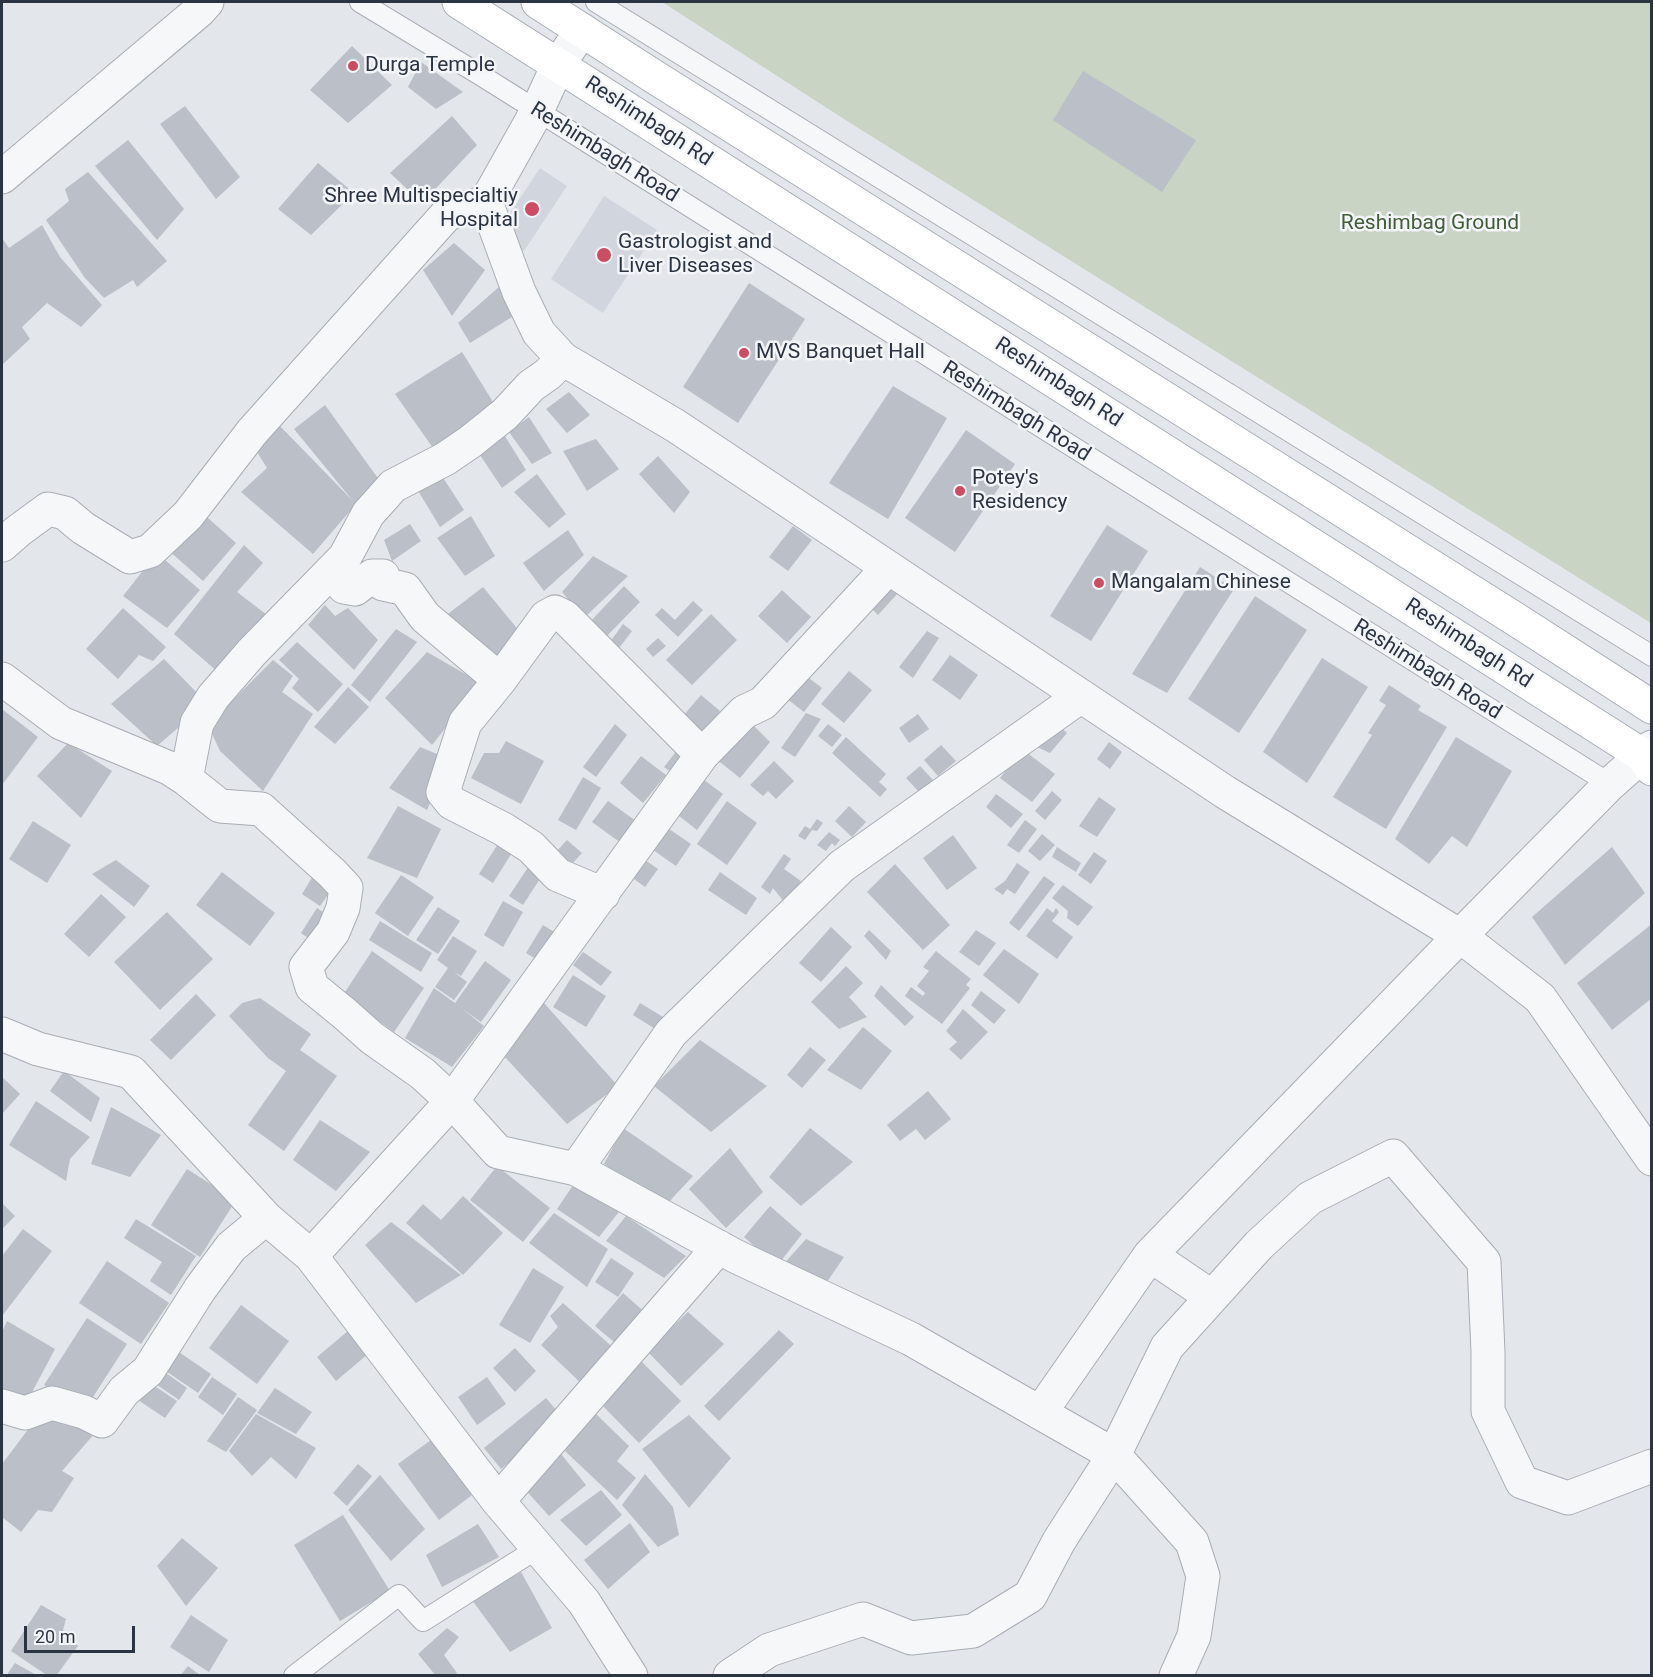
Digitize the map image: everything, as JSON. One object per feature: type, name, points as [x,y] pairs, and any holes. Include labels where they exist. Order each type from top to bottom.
[{"type":"main road","name":"Reshimbagh Rd","points":[[459,2],[1648,757]]},
{"type":"main road","points":[[538,2],[589,16],[663,83],[1652,707]]},
{"type":"street","points":[[2,177],[207,2]]},
{"type":"street","points":[[2,545],[48,509],[65,513],[83,528],[130,557],[150,551],[188,515],[252,432],[447,214],[486,202],[537,111],[558,65],[589,16]]},
{"type":"street","points":[[486,202],[519,292],[539,333],[563,359],[676,426],[1225,792],[1460,936],[1540,998],[1652,1159]]},
{"type":"street","points":[[186,779],[197,723],[213,697],[252,652],[345,557],[368,514],[393,486],[445,459],[471,442],[506,414],[531,386],[563,359]]},
{"type":"street","points":[[311,1256],[452,1101],[702,755],[744,712],[763,703],[888,568]]},
{"type":"street","points":[[331,571],[344,587],[355,590],[372,576],[383,576],[383,584],[405,589],[425,617],[500,680]]},
{"type":"street","points":[[603,894],[558,875],[531,847],[503,829],[452,803],[443,792],[465,723],[500,680],[546,616],[555,612],[565,617],[702,755]]},
{"type":"street","points":[[2,679],[61,723],[169,768],[220,806],[261,809],[332,873],[346,888],[343,908],[333,932],[306,968],[312,987],[372,1038],[423,1074],[452,1101],[498,1152],[576,1168],[735,1256],[911,1339],[1114,1455],[1192,1542],[1203,1576],[1194,1636],[1176,1676]]},
{"type":"street","points":[[576,1168],[671,1033],[842,866],[1081,696]]},
{"type":"street","points":[[1040,1413],[1150,1255],[1610,784],[1648,757]]},
{"type":"street","points":[[2,1034],[38,1049],[131,1072],[266,1218],[311,1256],[498,1501],[584,1602],[631,1676]]},
{"type":"street","points":[[730,1676],[769,1650],[863,1619],[911,1638],[974,1631],[1030,1596],[1059,1541],[1114,1455],[1167,1347],[1259,1245],[1310,1198],[1393,1156],[1484,1262],[1488,1411],[1522,1482],[1568,1498],[1652,1466]]},
{"type":"street","points":[[2,1406],[25,1413],[52,1403],[84,1412],[102,1421],[124,1391],[148,1371],[200,1289],[231,1247],[266,1218]]},
{"type":"street","points":[[498,1501],[719,1247]]},
{"type":"street","points":[[1150,1255],[1212,1297]]},
{"type":"lane","name":"Reshimbagh Road","points":[[360,2],[1610,784]]},
{"type":"lane","points":[[589,16],[1652,656]]},
{"type":"lane","points":[[294,1676],[399,1595],[423,1622],[538,1548]]},
{"type":"shaded area","name":"Shree Multispecialtiy Hospital","points":[[540,168],[567,186],[524,251],[497,233]]},
{"type":"shaded area","name":"Gastrologist and Liver Diseases","points":[[604,196],[657,230],[603,313],[551,279]]},
{"type":"green space","name":"Reshimbag Ground","points":[[662,2],[1651,2],[1651,623],[855,126]]},
{"type":"building","name":"Durga Temple","points":[[352,46],[392,85],[348,123],[310,90]]},
{"type":"building","points":[[421,62],[463,92],[436,109],[408,87]]},
{"type":"building","points":[[1083,71],[1196,140],[1162,192],[1053,120]]},
{"type":"building","points":[[185,106],[240,177],[216,199],[160,124]]},
{"type":"building","points":[[452,116],[477,145],[422,203],[390,173]]},
{"type":"building","points":[[128,140],[184,209],[157,240],[95,166]]},
{"type":"building","points":[[318,163],[354,193],[311,235],[278,209]]},
{"type":"building","points":[[88,172],[167,261],[137,287],[133,280],[104,298],[85,278],[46,220],[69,201],[65,189]]},
{"type":"building","points":[[42,225],[60,257],[102,305],[81,327],[47,303],[22,327],[30,339],[2,365],[2,238],[9,248]]},
{"type":"building","points":[[454,243],[485,270],[452,316],[423,270]]},
{"type":"building","name":"MVS Banquet Hall","points":[[749,283],[805,319],[738,423],[683,387]]},
{"type":"building","points":[[500,286],[520,312],[470,343],[458,323]]},
{"type":"building","points":[[462,352],[498,410],[433,448],[395,394]]},
{"type":"building","points":[[893,386],[947,418],[888,519],[829,483]]},
{"type":"building","points":[[569,392],[590,415],[567,433],[546,409]]},
{"type":"building","points":[[325,405],[380,481],[356,504],[313,554],[241,492],[267,468],[252,444],[276,422],[353,501],[294,429]]},
{"type":"building","points":[[529,417],[552,453],[532,464],[509,432]]},
{"type":"building","name":"Potey's Residency","points":[[966,430],[1015,464],[955,552],[905,518]]},
{"type":"building","points":[[503,433],[526,470],[502,488],[478,452]]},
{"type":"building","points":[[596,439],[619,469],[587,491],[563,451]]},
{"type":"building","points":[[658,456],[690,492],[674,513],[639,474]]},
{"type":"building","points":[[440,473],[464,510],[440,527],[417,489]]},
{"type":"building","points":[[537,474],[566,514],[549,528],[514,492]]},
{"type":"building","points":[[199,510],[236,543],[203,581],[166,548]]},
{"type":"building","points":[[471,516],[495,556],[465,576],[437,538]]},
{"type":"building","points":[[410,524],[421,541],[392,561],[384,540]]},
{"type":"building","name":"Mangalam Chinese","points":[[1107,525],[1148,551],[1091,641],[1050,616]]},
{"type":"building","points":[[793,526],[812,540],[788,571],[769,557]]},
{"type":"building","points":[[568,530],[584,555],[544,591],[523,563]]},
{"type":"building","points":[[244,545],[263,563],[237,592],[267,615],[218,672],[174,634]]},
{"type":"building","points":[[157,553],[200,590],[167,628],[123,596]]},
{"type":"building","points":[[593,556],[628,576],[584,618],[562,592]]},
{"type":"building","points":[[1200,567],[1234,589],[1167,693],[1132,674]]},
{"type":"building","points":[[886,582],[898,593],[878,615],[866,603]]},
{"type":"building","points":[[624,586],[640,602],[603,640],[587,625]]},
{"type":"building","points":[[483,587],[525,638],[496,673],[444,617]]},
{"type":"building","points":[[782,590],[811,617],[787,643],[758,616]]},
{"type":"building","points":[[1255,596],[1307,630],[1239,733],[1188,699]]},
{"type":"building","points":[[693,601],[703,610],[678,637],[655,615],[662,608],[675,620]]},
{"type":"building","points":[[325,605],[335,616],[348,608],[378,640],[354,670],[308,625]]},
{"type":"building","points":[[123,608],[166,647],[153,661],[139,655],[118,679],[86,649]]},
{"type":"building","points":[[711,614],[737,640],[692,685],[666,660]]},
{"type":"building","points":[[623,624],[632,631],[616,652],[607,646]]},
{"type":"building","points":[[396,629],[417,642],[370,702],[351,685]]},
{"type":"building","points":[[927,631],[939,638],[913,678],[899,667]]},
{"type":"building","points":[[658,638],[666,646],[653,657],[646,649]]},
{"type":"building","points":[[297,642],[343,684],[318,712],[292,688],[299,679],[279,660]]},
{"type":"building","points":[[427,652],[481,683],[432,745],[385,698]]},
{"type":"building","points":[[950,655],[978,675],[960,700],[932,680]]},
{"type":"building","points":[[1322,658],[1368,687],[1307,783],[1263,752]]},
{"type":"building","points":[[164,659],[207,703],[157,746],[111,704]]},
{"type":"building","points":[[273,660],[293,676],[282,692],[313,714],[263,791],[220,751],[208,725]]},
{"type":"building","points":[[849,671],[872,690],[844,723],[821,704]]},
{"type":"building","points":[[801,672],[822,688],[804,712],[782,695]]},
{"type":"building","points":[[1389,685],[1421,706],[1418,710],[1447,727],[1386,829],[1333,797],[1372,735],[1368,733],[1386,705],[1379,701]]},
{"type":"building","points":[[348,687],[369,707],[335,744],[314,727]]},
{"type":"building","points":[[701,695],[720,711],[701,734],[682,717]]},
{"type":"building","points":[[2,709],[38,737],[2,785]]},
{"type":"building","points":[[806,713],[821,719],[795,757],[781,748]]},
{"type":"building","points":[[918,714],[929,729],[909,743],[899,728]]},
{"type":"building","points":[[748,720],[770,742],[740,778],[716,759]]},
{"type":"building","points":[[615,724],[627,735],[596,777],[583,767]]},
{"type":"building","points":[[828,724],[842,735],[832,747],[818,736]]},
{"type":"building","points":[[1057,724],[1067,733],[1050,753],[1037,747]]},
{"type":"building","points":[[846,737],[886,774],[879,782],[887,789],[880,797],[832,753]]},
{"type":"building","points":[[1456,737],[1512,771],[1467,847],[1452,836],[1429,864],[1395,839]]},
{"type":"building","points":[[506,741],[544,761],[521,804],[471,778],[484,753],[499,753]]},
{"type":"building","points":[[1109,742],[1122,752],[1110,769],[1097,759]]},
{"type":"building","points":[[68,743],[112,771],[81,818],[37,776]]},
{"type":"building","points":[[941,745],[956,761],[938,776],[924,760]]},
{"type":"building","points":[[420,747],[449,759],[427,810],[389,788]]},
{"type":"building","points":[[678,749],[689,757],[675,775],[664,767]]},
{"type":"building","points":[[1022,749],[1055,774],[1032,802],[1000,778]]},
{"type":"building","points":[[641,756],[666,775],[643,803],[620,783]]},
{"type":"building","points":[[774,761],[794,781],[776,799],[768,791],[763,796],[750,785]]},
{"type":"building","points":[[920,766],[933,780],[919,792],[906,778]]},
{"type":"building","points":[[583,777],[601,788],[576,830],[558,820]]},
{"type":"building","points":[[700,777],[723,794],[697,830],[674,812]]},
{"type":"building","points":[[1052,791],[1062,800],[1045,820],[1035,811]]},
{"type":"building","points":[[996,794],[1023,814],[1011,828],[986,807]]},
{"type":"building","points":[[1099,797],[1116,809],[1097,837],[1079,826]]},
{"type":"building","points":[[608,801],[636,821],[621,843],[592,822]]},
{"type":"building","points":[[727,801],[757,823],[727,865],[697,844]]},
{"type":"building","points":[[398,806],[441,829],[417,878],[367,858]]},
{"type":"building","points":[[849,806],[866,822],[852,837],[835,821]]},
{"type":"building","points":[[817,819],[823,823],[817,831],[812,830],[805,840],[798,836],[805,826],[810,829]]},
{"type":"building","points":[[1025,820],[1037,829],[1019,853],[1007,845]]},
{"type":"building","points":[[33,821],[71,845],[47,883],[9,859]]},
{"type":"building","points":[[662,824],[691,844],[676,866],[646,845]]},
{"type":"building","points":[[829,832],[840,840],[835,846],[832,843],[826,851],[817,845]]},
{"type":"building","points":[[1042,834],[1055,845],[1040,861],[1028,851]]},
{"type":"building","points":[[953,835],[977,868],[947,890],[923,858]]},
{"type":"building","points":[[501,839],[515,848],[493,883],[479,874]]},
{"type":"building","points":[[567,840],[582,853],[570,866],[556,852]]},
{"type":"building","points":[[1057,847],[1081,863],[1076,872],[1052,857]]},
{"type":"building","points":[[1612,847],[1645,893],[1565,965],[1532,917]]},
{"type":"building","points":[[1094,852],[1107,861],[1091,884],[1078,875]]},
{"type":"building","points":[[784,854],[791,859],[784,869],[801,881],[785,903],[773,888],[770,894],[761,887]]},
{"type":"building","points":[[639,856],[658,869],[645,887],[627,874]]},
{"type":"building","points":[[116,860],[150,886],[134,907],[92,874]]},
{"type":"building","points":[[1017,863],[1030,872],[1015,894],[1007,889],[1003,895],[994,889],[1005,881]]},
{"type":"building","points":[[895,864],[950,925],[923,950],[867,892]]},
{"type":"building","points":[[529,866],[543,874],[523,905],[509,896]]},
{"type":"building","points":[[222,872],[275,913],[250,946],[196,905]]},
{"type":"building","points":[[720,872],[757,898],[746,915],[708,890]]},
{"type":"building","points":[[401,875],[434,897],[408,936],[375,913]]},
{"type":"building","points":[[313,876],[332,889],[320,906],[302,894]]},
{"type":"building","points":[[1044,876],[1055,884],[1019,931],[1009,923]]},
{"type":"building","points":[[1063,885],[1093,907],[1078,926],[1067,918],[1068,911],[1052,898]]},
{"type":"building","points":[[101,894],[126,917],[89,957],[64,934]]},
{"type":"building","points":[[503,901],[523,912],[503,947],[484,935]]},
{"type":"building","points":[[438,907],[460,921],[438,954],[416,940]]},
{"type":"building","points":[[317,908],[335,920],[319,945],[301,933]]},
{"type":"building","points":[[1047,908],[1053,913],[1056,908],[1059,912],[1052,921],[1073,937],[1057,959],[1026,936]]},
{"type":"building","points":[[167,912],[213,959],[160,1010],[114,962]]},
{"type":"building","points":[[380,921],[432,953],[421,972],[369,940]]},
{"type":"building","points":[[1652,924],[1652,998],[1612,1030],[1577,983]]},
{"type":"building","points":[[543,925],[559,935],[543,963],[526,953]]},
{"type":"building","points":[[831,927],[852,947],[821,982],[799,963]]},
{"type":"building","points":[[869,930],[891,951],[886,960],[864,936]]},
{"type":"building","points":[[976,930],[996,943],[979,966],[959,952]]},
{"type":"building","points":[[453,936],[477,951],[461,976],[454,972],[467,982],[454,1000],[435,987],[448,968],[437,960]]},
{"type":"building","points":[[1004,949],[1039,974],[1019,1004],[983,975]]},
{"type":"building","points":[[372,951],[424,988],[394,1032],[343,995]]},
{"type":"building","points":[[936,951],[971,979],[966,985],[970,988],[942,1024],[905,996],[911,987],[923,996],[925,993],[917,986],[929,971],[923,967]]},
{"type":"building","points":[[583,952],[612,972],[601,986],[573,965]]},
{"type":"building","points":[[485,961],[511,980],[481,1022],[461,1008],[484,1026],[452,1067],[405,1038],[434,988],[455,1003]]},
{"type":"building","points":[[846,966],[863,983],[849,997],[867,1017],[839,1029],[811,1002]]},
{"type":"building","points":[[573,975],[606,996],[586,1027],[553,1007]]},
{"type":"building","points":[[881,985],[914,1017],[905,1026],[874,996]]},
{"type":"building","points":[[981,991],[1006,1010],[994,1024],[971,1005]]},
{"type":"building","points":[[196,994],[216,1015],[171,1060],[150,1040]]},
{"type":"building","points":[[260,998],[311,1034],[300,1050],[337,1076],[284,1151],[248,1125],[286,1071],[268,1058],[229,1016],[242,1003]]},
{"type":"building","points":[[544,1003],[618,1086],[567,1124],[503,1055]]},
{"type":"building","points":[[640,1003],[668,1020],[660,1032],[633,1015]]},
{"type":"building","points":[[963,1009],[988,1032],[961,1060],[949,1049],[957,1042],[946,1031]]},
{"type":"building","points":[[863,1027],[892,1051],[861,1090],[827,1070]]},
{"type":"building","points":[[700,1040],[767,1086],[711,1132],[654,1086]]},
{"type":"building","points":[[810,1047],[826,1060],[802,1088],[787,1075]]},
{"type":"building","points":[[64,1071],[100,1098],[91,1122],[50,1091]]},
{"type":"building","points":[[2,1077],[20,1094],[2,1114]]},
{"type":"building","points":[[928,1091],[951,1119],[925,1140],[916,1129],[900,1141],[887,1125]]},
{"type":"building","points":[[36,1101],[90,1137],[70,1159],[66,1181],[9,1145]]},
{"type":"building","points":[[111,1107],[161,1135],[130,1177],[91,1164]]},
{"type":"building","points":[[320,1120],[370,1152],[336,1191],[293,1160]]},
{"type":"building","points":[[623,1128],[693,1176],[666,1205],[604,1164]]},
{"type":"building","points":[[810,1128],[853,1162],[801,1206],[769,1177]]},
{"type":"building","points":[[730,1148],[763,1192],[726,1228],[689,1189]]},
{"type":"building","points":[[497,1166],[550,1208],[523,1242],[470,1200]]},
{"type":"building","points":[[187,1169],[236,1200],[200,1257],[151,1225]]},
{"type":"building","points":[[580,1175],[626,1203],[599,1237],[557,1209]]},
{"type":"building","points":[[463,1196],[503,1233],[463,1275],[406,1223],[423,1204],[441,1220]]},
{"type":"building","points":[[2,1203],[15,1216],[2,1229]]},
{"type":"building","points":[[770,1206],[802,1234],[777,1266],[744,1237]]},
{"type":"building","points":[[554,1213],[608,1249],[587,1287],[529,1243]]},
{"type":"building","points":[[626,1216],[686,1256],[664,1278],[606,1241]]},
{"type":"building","points":[[136,1219],[196,1256],[171,1295],[150,1281],[162,1262],[124,1238]]},
{"type":"building","points":[[391,1222],[461,1275],[416,1303],[365,1245]]},
{"type":"building","points":[[23,1229],[52,1251],[2,1316],[2,1256]]},
{"type":"building","points":[[806,1239],[844,1257],[825,1285],[782,1266]]},
{"type":"building","points":[[611,1258],[634,1273],[618,1297],[595,1282]]},
{"type":"building","points":[[107,1261],[169,1303],[141,1344],[79,1303]]},
{"type":"building","points":[[533,1268],[564,1287],[530,1343],[499,1325]]},
{"type":"building","points":[[623,1293],[648,1315],[620,1347],[595,1326]]},
{"type":"building","points":[[563,1303],[617,1351],[585,1387],[541,1345],[558,1327],[550,1316]]},
{"type":"building","points":[[241,1305],[289,1341],[257,1384],[209,1348]]},
{"type":"building","points":[[688,1312],[724,1344],[681,1386],[647,1351]]},
{"type":"building","points":[[87,1318],[127,1344],[84,1411],[44,1385]]},
{"type":"building","points":[[7,1321],[55,1349],[29,1398],[2,1389],[2,1332]]},
{"type":"building","points":[[779,1330],[794,1344],[719,1421],[704,1406]]},
{"type":"building","points":[[348,1331],[368,1354],[336,1381],[317,1357]]},
{"type":"building","points":[[170,1346],[211,1374],[198,1393],[157,1365]]},
{"type":"building","points":[[515,1348],[536,1371],[515,1392],[493,1368]]},
{"type":"building","points":[[642,1362],[681,1401],[639,1443],[600,1403]]},
{"type":"building","points":[[156,1366],[187,1388],[179,1400],[147,1378]]},
{"type":"building","points":[[212,1377],[237,1394],[223,1415],[198,1397]]},
{"type":"building","points":[[487,1377],[506,1404],[477,1425],[458,1397]]},
{"type":"building","points":[[147,1381],[177,1401],[165,1418],[135,1398]]},
{"type":"building","points":[[275,1388],[312,1412],[296,1434],[257,1413]]},
{"type":"building","points":[[238,1397],[257,1410],[226,1452],[207,1441]]},
{"type":"building","points":[[546,1398],[563,1418],[501,1469],[484,1448]]},
{"type":"building","points":[[53,1411],[95,1433],[62,1471],[74,1478],[52,1512],[38,1510],[21,1532],[2,1517],[2,1464],[33,1423]]},
{"type":"building","points":[[593,1411],[629,1446],[617,1461],[636,1478],[617,1500],[565,1451]]},
{"type":"building","points":[[256,1414],[316,1448],[296,1479],[271,1457],[252,1476],[229,1451]]},
{"type":"building","points":[[689,1415],[731,1458],[689,1508],[642,1449]]},
{"type":"building","points":[[431,1440],[472,1495],[439,1520],[398,1464]]},
{"type":"building","points":[[557,1449],[586,1485],[549,1516],[522,1486]]},
{"type":"building","points":[[358,1464],[372,1476],[347,1506],[333,1493]]},
{"type":"building","points":[[645,1474],[673,1507],[679,1535],[658,1547],[622,1505]]},
{"type":"building","points":[[380,1475],[425,1529],[391,1561],[348,1510]]},
{"type":"building","points":[[601,1490],[622,1515],[586,1546],[560,1520]]},
{"type":"building","points":[[343,1515],[390,1591],[340,1621],[294,1545]]},
{"type":"building","points":[[630,1523],[650,1552],[608,1589],[584,1560]]},
{"type":"building","points":[[478,1524],[499,1557],[442,1587],[426,1555]]},
{"type":"building","points":[[182,1538],[218,1568],[186,1606],[157,1566]]},
{"type":"building","points":[[521,1572],[552,1628],[510,1652],[472,1600]]},
{"type":"building","points":[[41,1605],[66,1619],[63,1630],[78,1646],[56,1676],[48,1676],[11,1651]]},
{"type":"building","points":[[191,1615],[228,1640],[209,1672],[170,1647]]},
{"type":"building","points":[[447,1628],[459,1637],[444,1655],[457,1673],[454,1676],[436,1676],[418,1654]]},
{"type":"building","points":[[15,1663],[38,1676],[6,1676]]},
{"type":"building","points":[[188,1666],[201,1676],[180,1676]]},
{"type":"place","name":"Durga Temple","points":[[353,66]]},
{"type":"place","name":"Shree Multispecialtiy Hospital","points":[[532,209]]},
{"type":"place","name":"Gastrologist and Liver Diseases","points":[[604,255]]},
{"type":"place","name":"MVS Banquet Hall","points":[[744,353]]},
{"type":"place","name":"Potey's Residency","points":[[960,491]]},
{"type":"place","name":"Mangalam Chinese","points":[[1099,583]]}]
